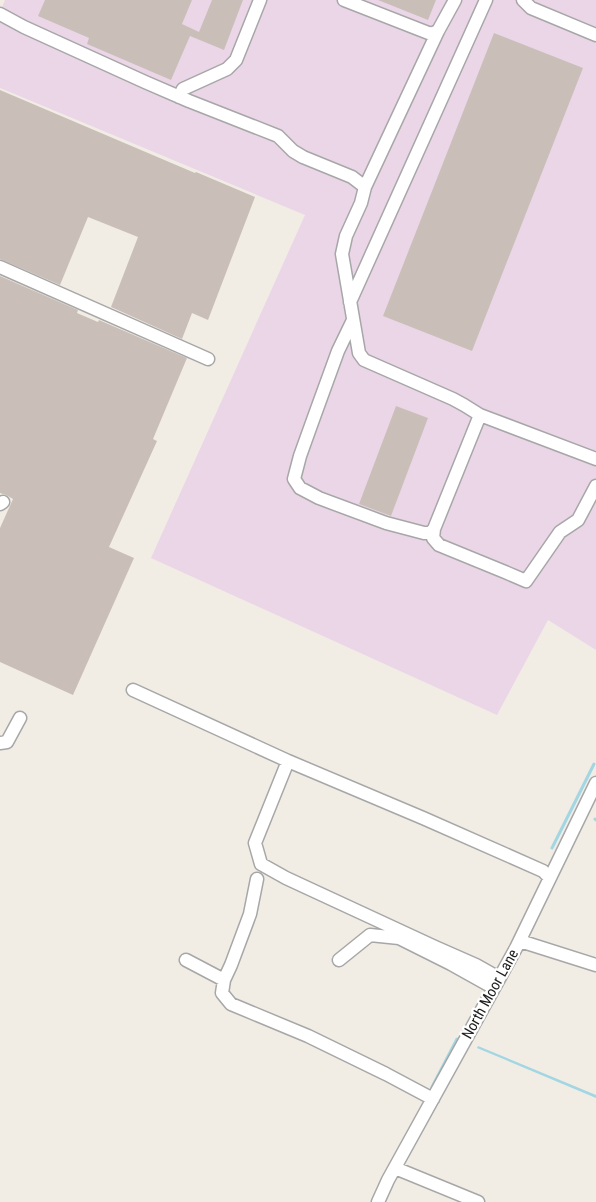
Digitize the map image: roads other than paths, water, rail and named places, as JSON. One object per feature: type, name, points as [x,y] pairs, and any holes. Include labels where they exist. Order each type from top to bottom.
[{"type":"street","points":[[179,96],[183,89],[227,69],[236,60],[260,0]]},
{"type":"street","points":[[344,0],[431,34],[438,32]]},
{"type":"street","points":[[455,0],[365,187],[361,203],[346,236],[342,254],[359,353],[364,360],[452,399],[480,415],[596,459]]},
{"type":"street","points":[[350,302],[486,0]]},
{"type":"street","points":[[523,0],[531,8],[596,35]]},
{"type":"street","points":[[0,14],[32,31],[179,96],[278,136],[293,151],[352,177],[365,187]]},
{"type":"street","points":[[0,267],[208,359]]},
{"type":"street","points":[[353,320],[338,351],[300,456],[294,479],[300,488],[319,498],[386,523],[424,533],[434,529]]},
{"type":"street","points":[[480,415],[434,529],[433,538],[439,545],[526,581],[560,532],[578,520],[596,486]]},
{"type":"street","points":[[133,690],[543,871],[550,878]]},
{"type":"street","points":[[0,744],[7,742],[20,718]]},
{"type":"street","points":[[288,760],[255,843],[261,864],[286,878],[476,964],[497,983]]},
{"type":"street","name":"North Moor Lane","points":[[378,1202],[520,941],[596,783]]},
{"type":"street","points":[[256,879],[250,914],[224,980],[222,993],[231,1004],[308,1036],[433,1099]]},
{"type":"street","points":[[339,960],[370,935],[399,938],[451,964],[497,983]]},
{"type":"street","points":[[520,941],[596,965]]},
{"type":"street","points":[[186,960],[224,980]]},
{"type":"street","points":[[395,1168],[478,1202]]},
{"type":"water","points":[[478,1046],[596,1095],[596,1098],[477,1048]]},
{"type":"waterway","points":[[552,848],[594,764]]},
{"type":"waterway","points":[[432,1087],[457,1039]]}]
